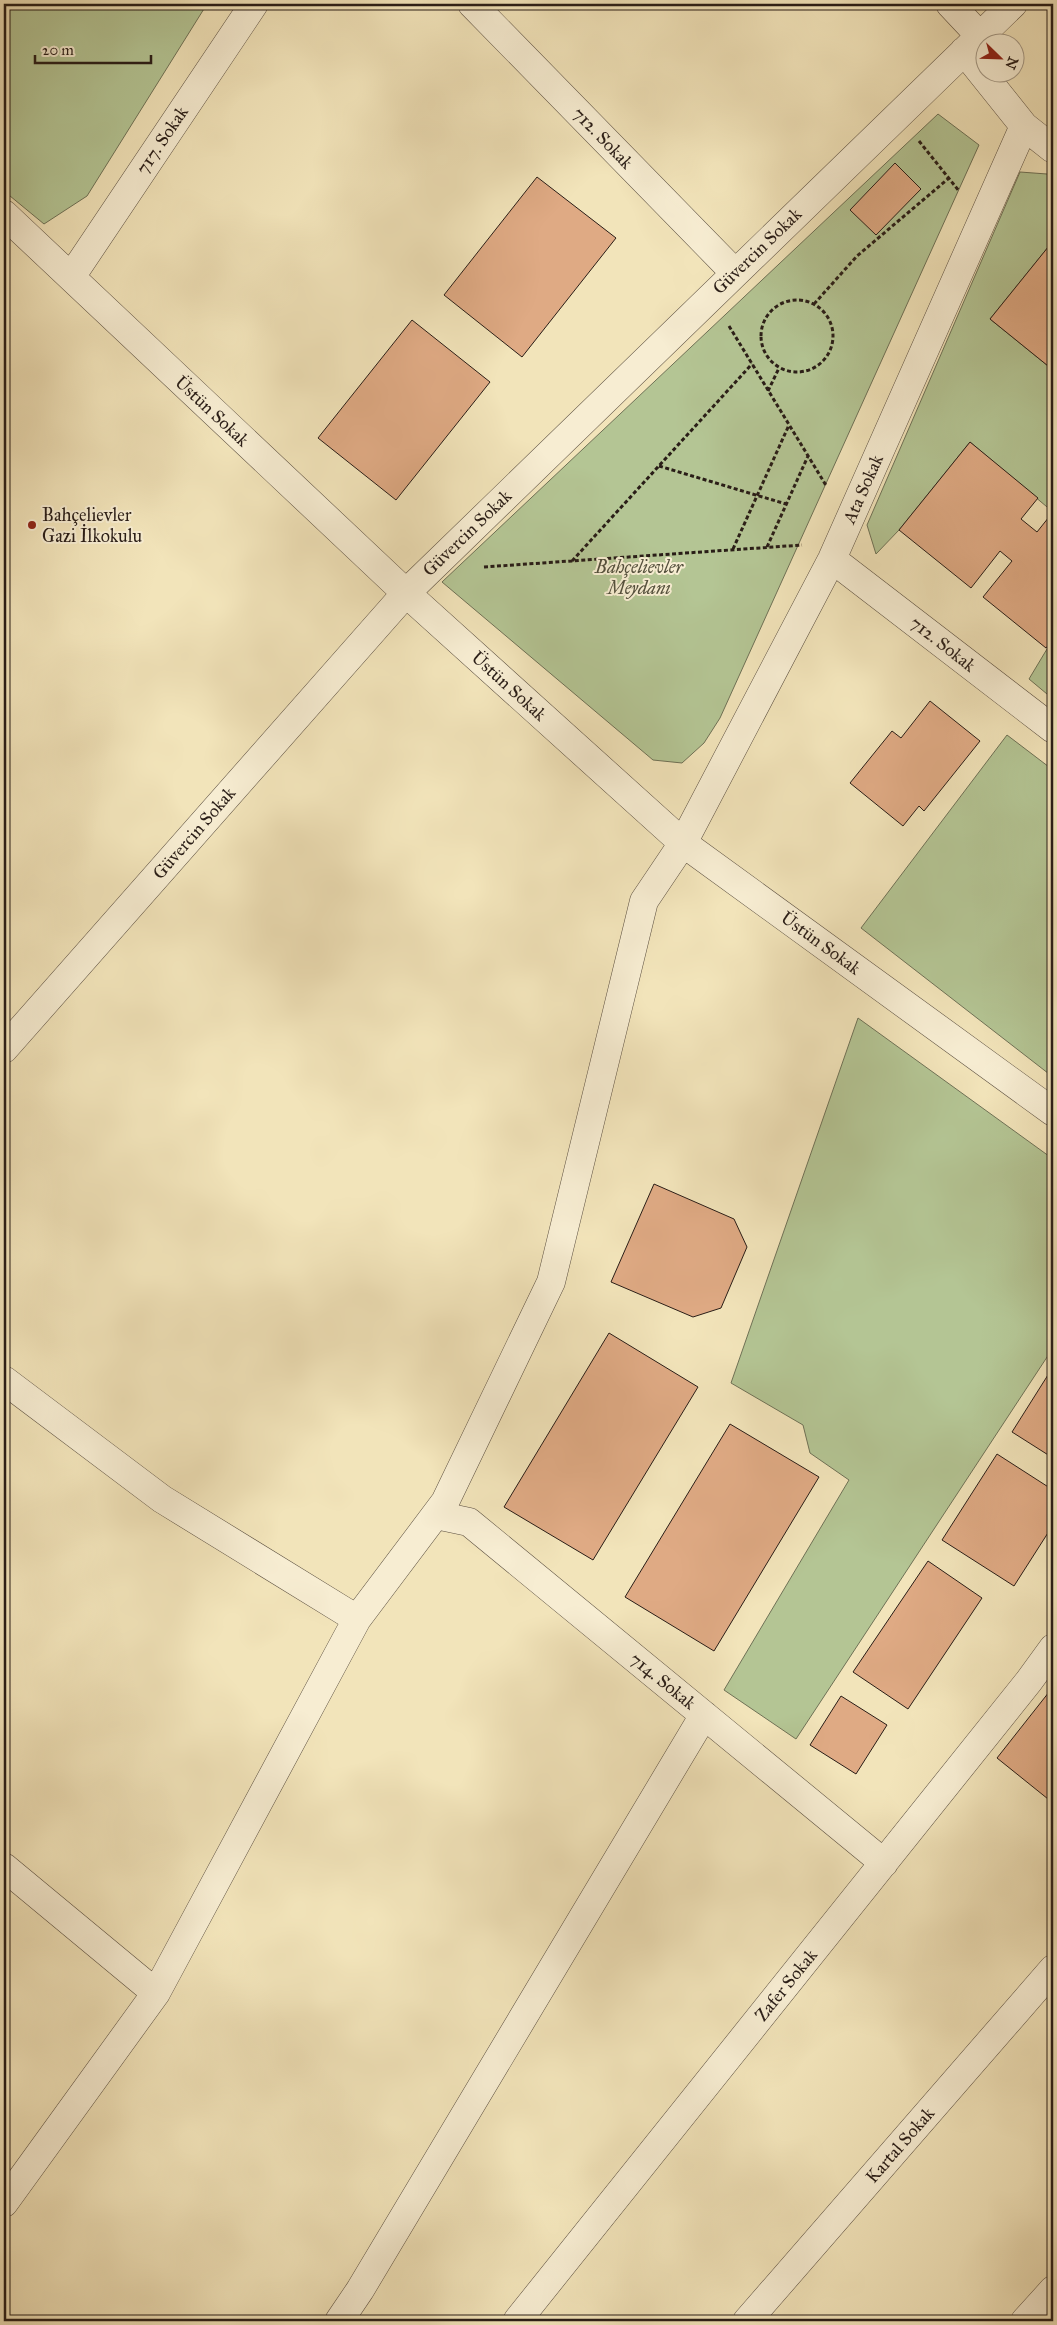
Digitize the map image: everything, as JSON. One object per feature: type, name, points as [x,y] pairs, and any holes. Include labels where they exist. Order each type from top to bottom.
[{"type":"street","name":"717. Sokak","points":[[71,277],[254,4]]},
{"type":"street","name":"712. Sokak","points":[[472,4],[735,273]]},
{"type":"street","points":[[950,4],[1024,126],[1053,149]]},
{"type":"street","points":[[972,43],[1013,4]]},
{"type":"street","name":"Güvercin Sokak","points":[[4,1049],[427,571],[972,43]]},
{"type":"street","name":"Ata Sokak","points":[[4,2203],[156,1993],[357,1619],[445,1502],[551,1282],[644,901],[683,843],[840,541],[1024,126]]},
{"type":"street","name":"Üstün Sokak","points":[[4,214],[406,593],[683,843],[1053,1112]]},
{"type":"street","name":"712. Sokak","points":[[840,541],[1053,729]]},
{"type":"street","points":[[4,1380],[162,1499],[357,1619]]},
{"type":"street","name":"714. Sokak","points":[[436,1515],[469,1522],[884,1863]]},
{"type":"street","name":"Zafer Sokak","points":[[517,2321],[884,1863],[1053,1648]]},
{"type":"street","points":[[339,2321],[365,2281],[704,1715]]},
{"type":"street","points":[[4,1867],[156,1993]]},
{"type":"street","name":"Kartal Sokak","points":[[747,2321],[1053,1969]]},
{"type":"street","points":[[1025,2321],[1053,2290]]},
{"type":"path","points":[[899,114],[982,221]]},
{"type":"path","points":[[814,304],[857,256],[948,178]]},
{"type":"path","points":[[427,571],[840,541],[808,456],[711,296]]},
{"type":"path","points":[[799,300],[814,304],[826,315],[832,330],[831,346],[824,360],[811,369],[795,372],[779,368],[767,357],[761,342],[762,326],[770,312],[782,302],[799,300]]},
{"type":"path","points":[[572,561],[752,364]]},
{"type":"path","points":[[768,391],[779,368]]},
{"type":"path","points":[[733,550],[789,425]]},
{"type":"path","points":[[767,547],[808,456]]},
{"type":"path","points":[[659,466],[786,504]]},
{"type":"green space","points":[[4,4],[207,4],[87,196],[44,224],[4,191]]},
{"type":"green space","name":"Bahçelievler Meydanı","points":[[938,114],[979,145],[720,718],[704,743],[682,763],[653,760],[442,582]]},
{"type":"green space","points":[[1020,172],[1047,174],[1053,179],[1053,241],[990,319],[1053,370],[1053,512],[970,442],[899,530],[876,554],[867,525]]},
{"type":"green space","points":[[1053,639],[1053,699],[1029,679]]},
{"type":"green space","points":[[1007,735],[1053,770],[1053,1077],[861,928]]},
{"type":"green space","points":[[858,1018],[1053,1159],[1053,1348],[796,1739],[724,1690],[849,1480],[810,1453],[803,1425],[731,1383]]},
{"type":"building","points":[[895,163],[921,189],[876,235],[850,210]]},
{"type":"building","points":[[537,177],[616,238],[522,357],[444,295]]},
{"type":"building","points":[[1053,241],[1053,370],[990,319]]},
{"type":"building","points":[[412,320],[490,382],[396,500],[318,438]]},
{"type":"building","points":[[970,442],[1038,498],[1021,519],[1037,532],[1053,512],[1053,639],[1046,648],[983,597],[1012,561],[1000,551],[971,588],[899,530]]},
{"type":"building","points":[[930,701],[980,741],[924,811],[919,806],[903,826],[850,783],[892,731],[901,738]]},
{"type":"building","points":[[654,1184],[734,1219],[747,1247],[721,1308],[693,1317],[611,1282]]},
{"type":"building","points":[[609,1333],[698,1387],[593,1560],[504,1507]]},
{"type":"building","points":[[1053,1367],[1053,1458],[1012,1432]]},
{"type":"building","points":[[730,1424],[819,1477],[714,1651],[625,1597]]},
{"type":"building","points":[[997,1454],[1053,1490],[1053,1525],[1014,1586],[942,1540]]},
{"type":"building","points":[[928,1561],[982,1598],[908,1709],[853,1672]]},
{"type":"building","points":[[1053,1687],[1053,1803],[997,1758]]},
{"type":"building","points":[[841,1696],[887,1725],[856,1774],[810,1745]]},
{"type":"place","name":"Bahçelievler Gazi İlkokulu","points":[[32,525]]}]
